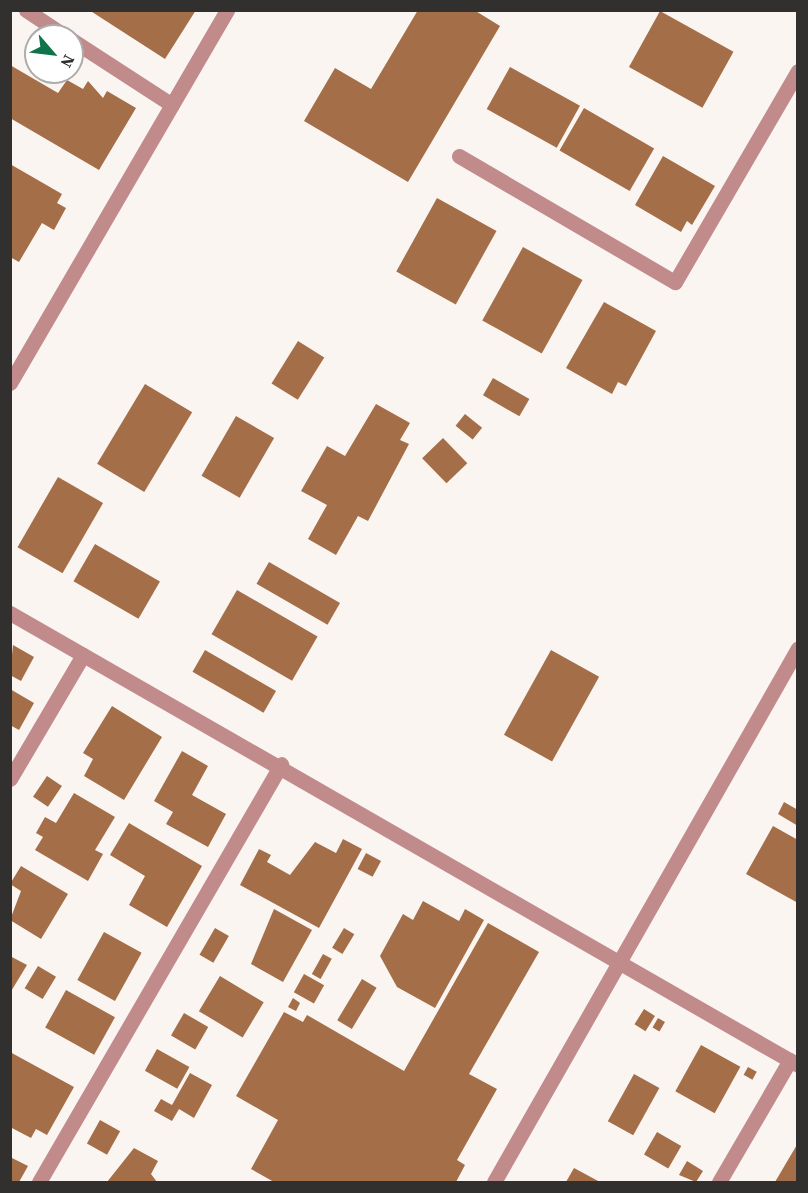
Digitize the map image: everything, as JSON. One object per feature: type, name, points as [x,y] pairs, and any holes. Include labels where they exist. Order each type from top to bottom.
[{"type":"street","points":[[26,10],[47,24]]},
{"type":"street","points":[[10,383],[227,10]]},
{"type":"street","points":[[84,48],[172,105]]},
{"type":"street","points":[[459,156],[675,282],[798,71]]},
{"type":"street","points":[[10,613],[281,764],[794,1063],[719,1182]]},
{"type":"street","points":[[494,1182],[616,959],[798,648]]},
{"type":"street","points":[[10,779],[83,655]]},
{"type":"street","points":[[39,1182],[281,764]]},
{"type":"building","points":[[89,10],[196,10],[165,59]]},
{"type":"building","points":[[418,10],[474,10],[500,26],[408,182],[304,121],[335,68],[371,89]]},
{"type":"building","points":[[660,11],[733,52],[702,108],[629,67]]},
{"type":"building","points":[[10,65],[24,73],[24,84],[43,84],[58,93],[64,84],[74,84],[83,89],[88,81],[103,98],[107,91],[136,108],[99,170],[10,118]]},
{"type":"building","points":[[510,67],[580,106],[557,148],[487,109]]},
{"type":"building","points":[[584,108],[654,148],[630,191],[560,150]]},
{"type":"building","points":[[663,156],[715,186],[692,225],[687,221],[681,232],[635,205]]},
{"type":"building","points":[[10,164],[62,194],[57,203],[66,208],[54,230],[42,223],[19,262],[10,257]]},
{"type":"building","points":[[437,198],[496,231],[456,304],[396,271]]},
{"type":"building","points":[[523,247],[582,280],[542,353],[482,320]]},
{"type":"building","points":[[604,302],[656,331],[626,386],[618,382],[612,394],[566,368]]},
{"type":"building","points":[[298,341],[324,357],[298,400],[272,383]]},
{"type":"building","points":[[493,378],[529,399],[519,416],[483,395]]},
{"type":"building","points":[[145,384],[192,412],[144,492],[97,464]]},
{"type":"building","points":[[376,404],[410,423],[400,440],[409,444],[368,521],[358,516],[336,555],[308,539],[327,505],[301,491],[327,446],[345,456]]},
{"type":"building","points":[[465,414],[482,428],[473,440],[456,426]]},
{"type":"building","points":[[236,416],[274,438],[240,498],[202,476]]},
{"type":"building","points":[[443,438],[467,463],[446,483],[422,458]]},
{"type":"building","points":[[58,477],[103,503],[63,573],[18,547]]},
{"type":"building","points":[[95,544],[160,582],[138,619],[74,581]]},
{"type":"building","points":[[269,562],[340,603],[328,625],[256,584]]},
{"type":"building","points":[[237,590],[318,636],[292,681],[212,634]]},
{"type":"building","points":[[13,645],[34,657],[21,681],[10,675]]},
{"type":"building","points":[[205,650],[276,691],[264,713],[192,672]]},
{"type":"building","points":[[551,650],[599,677],[552,762],[504,735]]},
{"type":"building","points":[[10,689],[34,703],[19,730],[10,725]]},
{"type":"building","points":[[112,706],[162,737],[124,800],[84,776],[93,759],[83,753]]},
{"type":"building","points":[[182,751],[208,766],[192,795],[226,814],[208,847],[166,824],[173,812],[154,801]]},
{"type":"building","points":[[47,776],[62,786],[48,807],[33,797]]},
{"type":"building","points":[[74,793],[115,817],[95,850],[103,854],[88,881],[35,850],[43,837],[36,833],[45,817],[56,823]]},
{"type":"building","points":[[784,802],[798,810],[798,826],[778,814]]},
{"type":"building","points":[[129,823],[202,866],[167,927],[129,905],[145,876],[110,855]]},
{"type":"building","points":[[773,826],[798,840],[798,903],[746,874]]},
{"type":"building","points":[[343,839],[362,849],[319,928],[240,885],[259,849],[271,855],[267,862],[290,875],[315,842],[336,853]]},
{"type":"building","points":[[366,853],[381,861],[373,877],[358,869]]},
{"type":"building","points":[[21,866],[68,894],[41,939],[10,920],[21,891],[10,884]]},
{"type":"building","points":[[423,901],[459,921],[465,909],[484,920],[435,1008],[397,987],[380,956],[403,914],[413,920]]},
{"type":"building","points":[[274,909],[312,930],[283,982],[251,964]]},
{"type":"building","points":[[488,923],[539,952],[469,1074],[497,1089],[457,1160],[465,1165],[456,1182],[274,1182],[251,1169],[278,1120],[236,1096],[284,1012],[303,1022],[307,1015],[404,1071]]},
{"type":"building","points":[[215,928],[229,936],[213,963],[200,955]]},
{"type":"building","points":[[344,928],[354,934],[342,954],[332,948]]},
{"type":"building","points":[[104,932],[142,953],[115,1001],[77,980]]},
{"type":"building","points":[[323,954],[332,959],[321,979],[312,974]]},
{"type":"building","points":[[10,956],[27,965],[10,993]]},
{"type":"building","points":[[38,966],[56,977],[43,999],[25,988]]},
{"type":"building","points":[[304,974],[324,985],[314,1004],[294,992]]},
{"type":"building","points":[[220,976],[264,1002],[243,1037],[199,1011]]},
{"type":"building","points":[[362,979],[377,988],[352,1029],[337,1020]]},
{"type":"building","points":[[66,990],[115,1017],[94,1055],[45,1028]]},
{"type":"building","points":[[293,998],[300,1003],[296,1011],[288,1007]]},
{"type":"building","points":[[644,1009],[655,1016],[645,1031],[634,1024]]},
{"type":"building","points":[[184,1013],[208,1027],[195,1050],[171,1036]]},
{"type":"building","points":[[658,1018],[665,1022],[659,1032],[653,1028]]},
{"type":"building","points":[[701,1045],[740,1067],[715,1113],[675,1091]]},
{"type":"building","points":[[157,1049],[189,1067],[177,1089],[145,1071]]},
{"type":"building","points":[[10,1052],[74,1087],[47,1135],[36,1129],[31,1138],[10,1127]]},
{"type":"building","points":[[748,1067],[757,1072],[752,1080],[744,1075]]},
{"type":"building","points":[[190,1073],[212,1085],[194,1118],[179,1109],[172,1121],[154,1111],[161,1099],[172,1105]]},
{"type":"building","points":[[634,1074],[659,1088],[633,1135],[608,1121]]},
{"type":"building","points":[[100,1120],[120,1131],[107,1155],[87,1144]]},
{"type":"building","points":[[657,1132],[681,1146],[668,1169],[644,1155]]},
{"type":"building","points":[[798,1143],[798,1182],[775,1182]]},
{"type":"building","points":[[134,1148],[158,1161],[151,1174],[157,1182],[107,1182]]},
{"type":"building","points":[[10,1157],[28,1166],[19,1182],[10,1182]]},
{"type":"building","points":[[687,1161],[703,1171],[696,1182],[679,1175]]},
{"type":"building","points":[[574,1168],[600,1182],[566,1182]]}]
